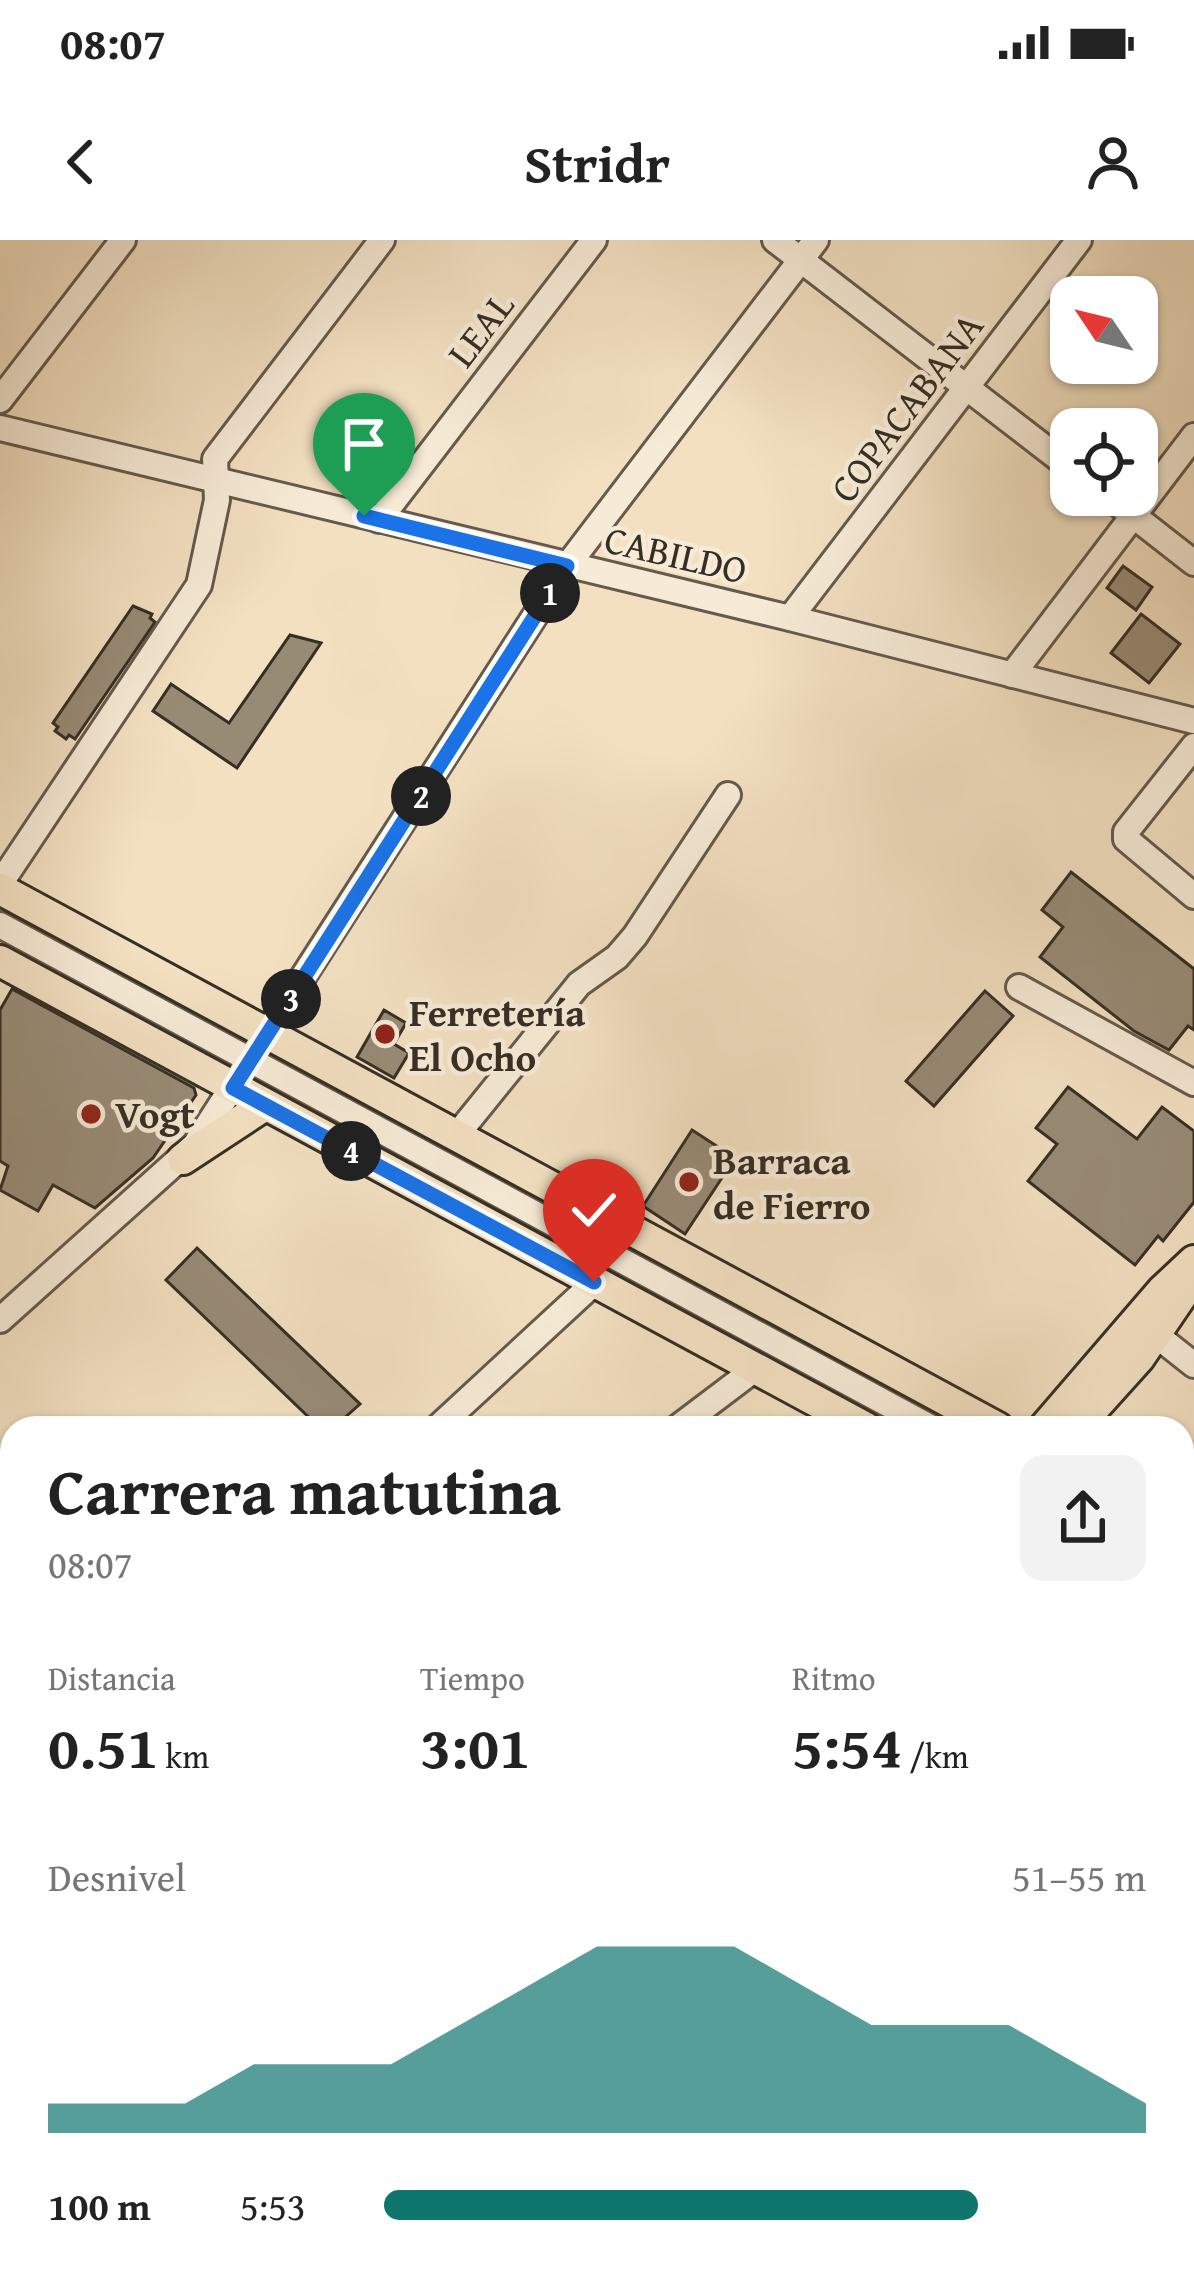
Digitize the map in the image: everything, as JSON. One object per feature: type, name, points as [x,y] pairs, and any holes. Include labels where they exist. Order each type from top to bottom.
[{"type":"main road","points":[[0,887],[976,1416]]},
{"type":"main road","points":[[0,961],[242,1075],[265,1105],[843,1416]]},
{"type":"main road","points":[[183,1159],[265,1105]]},
{"type":"main road","points":[[1054,1416],[1162,1291],[1194,1261]]},
{"type":"main road","points":[[1086,1416],[1156,1335],[1194,1277]]},
{"type":"street","points":[[0,400],[123,240]]},
{"type":"street","points":[[0,887],[199,585],[217,500],[212,469],[218,455],[382,240]]},
{"type":"street","name":"LEAL","points":[[379,520],[594,240]]},
{"type":"street","points":[[776,240],[808,250],[966,387],[1050,451]]},
{"type":"street","name":"COPACABANA","points":[[790,618],[1079,240]]},
{"type":"street","points":[[0,1320],[183,1159],[242,1075],[567,566],[808,250]]},
{"type":"street","name":"CABILDO","points":[[0,428],[790,618],[1194,721]]},
{"type":"street","points":[[1158,483],[1194,436]]},
{"type":"street","points":[[1012,675],[1133,516],[1194,562]]},
{"type":"street","points":[[1194,746],[1126,832],[1126,839],[1194,896]]},
{"type":"street","points":[[455,1136],[579,984],[617,957],[635,936],[728,795]]},
{"type":"street","points":[[0,926],[242,1075],[909,1416]]},
{"type":"street","points":[[1019,988],[1194,1083]]},
{"type":"street","points":[[450,1416],[594,1282]]},
{"type":"street","points":[[1156,1335],[1194,1365]]},
{"type":"street","points":[[693,1416],[755,1369]]},
{"type":"building","points":[[1123,566],[1152,587],[1136,610],[1107,588]]},
{"type":"building","points":[[133,606],[152,614],[155,622],[75,739],[69,735],[66,739],[53,723]]},
{"type":"building","points":[[1141,614],[1180,644],[1149,683],[1111,653]]},
{"type":"building","points":[[290,635],[321,643],[237,768],[153,711],[171,684],[229,723]]},
{"type":"building","points":[[1071,872],[1194,969],[1194,1030],[1188,1026],[1169,1050],[1134,1031],[1040,957],[1063,927],[1042,910]]},
{"type":"building","name":"Vogt","points":[[12,989],[194,1088],[196,1095],[153,1158],[95,1208],[53,1185],[38,1211],[0,1190],[8,1166],[0,1161],[0,1010]]},
{"type":"building","points":[[985,991],[1013,1016],[934,1106],[906,1081]]},
{"type":"building","name":"Ferretería El Ocho","points":[[384,1010],[406,1023],[394,1044],[409,1053],[394,1078],[357,1057]]},
{"type":"building","points":[[1068,1087],[1137,1139],[1162,1107],[1194,1131],[1194,1202],[1163,1241],[1158,1236],[1135,1265],[1028,1181],[1057,1144],[1036,1128]]},
{"type":"building","name":"Barraca de Fierro","points":[[692,1130],[735,1158],[685,1234],[643,1206]]},
{"type":"building","points":[[197,1248],[360,1404],[346,1416],[308,1416],[166,1280]]},
{"type":"place","name":"Ferretería El Ocho","points":[[385,1034]]},
{"type":"place","name":"Vogt","points":[[91,1114]]},
{"type":"place","name":"Barraca de Fierro","points":[[689,1182]]},
{"type":"route","points":[[364,516],[567,566],[233,1088],[594,1282]]}]
